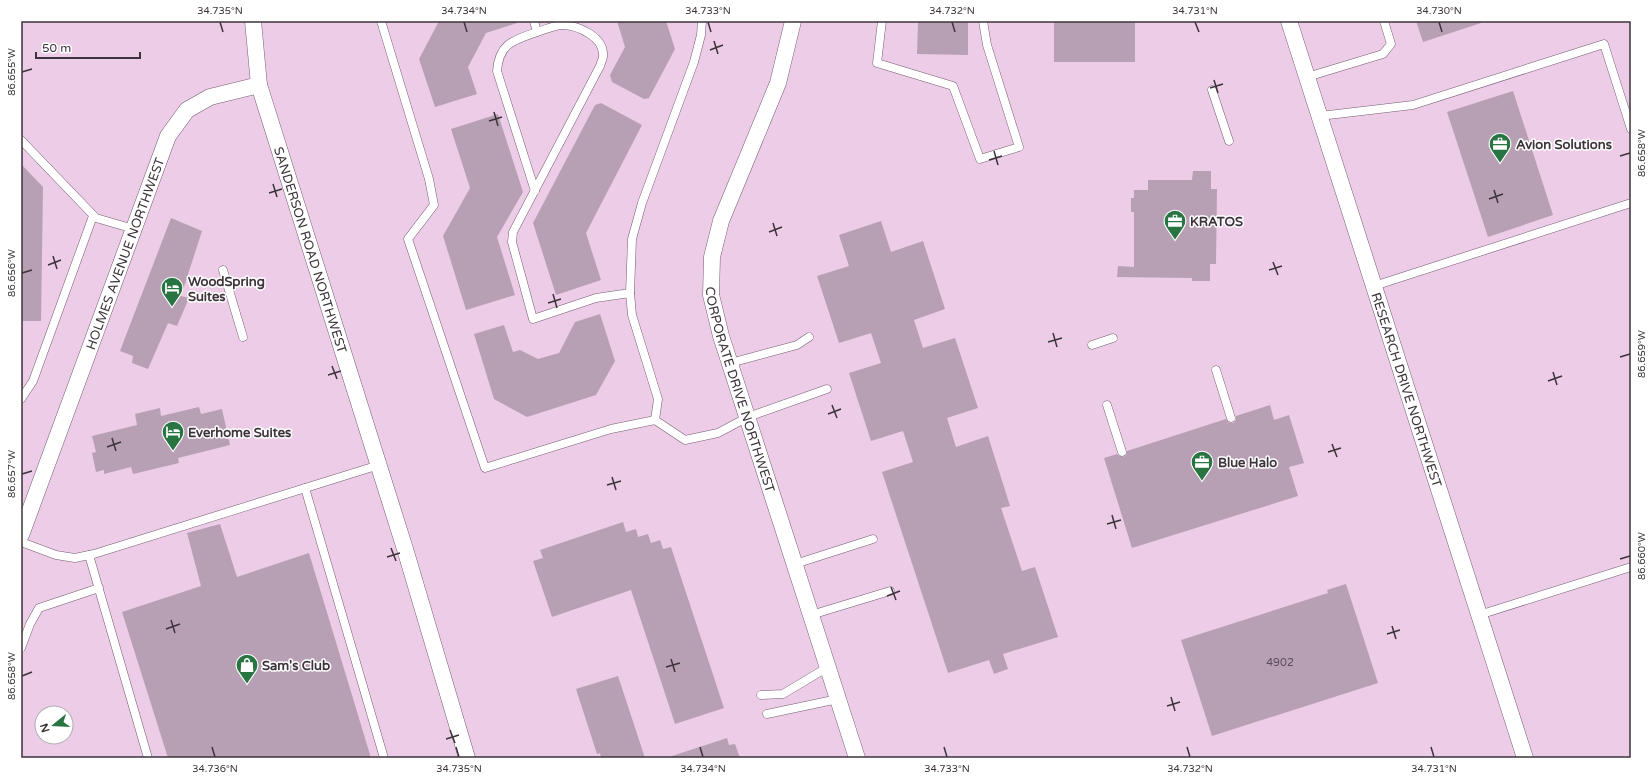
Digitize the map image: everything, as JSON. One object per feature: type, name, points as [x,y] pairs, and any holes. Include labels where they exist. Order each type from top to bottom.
[{"type":"street","points":[[253,21],[259,85]]},
{"type":"street","name":"CORPORATE DRIVE NORTHWEST","points":[[793,21],[778,83],[721,221],[712,257],[711,296],[714,313],[857,758]]},
{"type":"street","name":"RESEARCH DRIVE NORTHWEST","points":[[1289,21],[1524,758]]},
{"type":"street","name":"HOLMES AVENUE NORTHWEST","points":[[21,535],[168,136],[187,110],[210,97],[259,85]]},
{"type":"street","name":"SANDERSON ROAD NORTHWEST","points":[[259,85],[379,466],[467,758]]},
{"type":"lane","points":[[381,21],[429,178],[434,205],[408,239],[485,468],[611,429],[655,420],[686,440],[718,433],[748,417],[827,389]]},
{"type":"lane","points":[[534,21],[537,32]]},
{"type":"lane","points":[[655,420],[658,399],[632,315],[630,293],[632,239],[642,203],[694,62],[701,35],[702,21]]},
{"type":"lane","points":[[882,21],[877,63],[953,86],[980,159],[1020,147],[987,45],[983,21]]},
{"type":"lane","points":[[1307,77],[1383,54],[1391,44],[1384,21]]},
{"type":"lane","points":[[534,191],[497,71],[498,62],[501,52],[513,40],[563,24],[578,29],[596,38],[602,46],[604,55],[600,66],[513,232],[512,242],[533,319],[596,298],[630,293]]},
{"type":"lane","points":[[1320,116],[1413,105],[1604,44],[1631,129]]},
{"type":"lane","points":[[1212,90],[1229,141]]},
{"type":"lane","points":[[21,140],[93,216],[134,229]]},
{"type":"lane","points":[[1374,286],[1631,203]]},
{"type":"lane","points":[[21,399],[33,381],[93,216]]},
{"type":"lane","points":[[223,270],[243,337]]},
{"type":"lane","points":[[730,363],[797,345],[809,337]]},
{"type":"lane","points":[[1092,345],[1113,338]]},
{"type":"lane","points":[[1216,370],[1231,418]]},
{"type":"lane","points":[[1107,405],[1122,452]]},
{"type":"lane","points":[[21,542],[56,555],[75,558],[379,466]]},
{"type":"lane","points":[[305,488],[384,758]]},
{"type":"lane","points":[[795,564],[873,539]]},
{"type":"lane","points":[[89,555],[148,758]]},
{"type":"lane","points":[[1479,615],[1631,567]]},
{"type":"lane","points":[[21,648],[30,624],[39,608],[99,588]]},
{"type":"lane","points":[[811,615],[890,591]]},
{"type":"lane","points":[[761,696],[782,694],[828,667]]},
{"type":"lane","points":[[767,714],[838,699]]},
{"type":"shaded area","points":[[21,21],[1631,21],[1631,758],[21,758]]},
{"type":"building","points":[[439,21],[517,21],[517,23],[486,33],[468,67],[477,94],[435,107],[419,59]]},
{"type":"building","points":[[617,21],[666,21],[675,49],[649,98],[644,99],[612,82],[610,75],[625,47]]},
{"type":"building","points":[[918,21],[968,21],[968,55],[917,54]]},
{"type":"building","points":[[1054,21],[1135,21],[1135,62],[1054,62]]},
{"type":"building","points":[[1416,21],[1480,21],[1481,23],[1423,42]]},
{"type":"building","name":"Avion Solutions","points":[[1513,91],[1553,215],[1488,237],[1447,112]]},
{"type":"building","points":[[601,103],[642,125],[586,233],[601,280],[556,295],[533,223],[595,105]]},
{"type":"building","points":[[498,114],[523,192],[497,237],[515,295],[466,310],[443,236],[470,188],[451,129]]},
{"type":"building","points":[[21,164],[43,187],[41,321],[21,321]]},
{"type":"building","name":"KRATOS","points":[[1193,171],[1211,171],[1211,189],[1217,189],[1216,264],[1210,264],[1210,281],[1192,281],[1192,278],[1117,277],[1118,266],[1134,267],[1134,212],[1131,212],[1131,198],[1134,198],[1134,190],[1148,190],[1148,180],[1192,180]]},
{"type":"building","points":[[171,218],[202,231],[181,296],[189,298],[177,326],[168,323],[148,369],[132,363],[133,356],[120,351]]},
{"type":"building","points":[[881,221],[891,252],[923,241],[945,309],[914,320],[923,348],[955,338],[978,408],[947,418],[956,447],[988,436],[1010,506],[1001,508],[1022,571],[1035,567],[1058,637],[1003,654],[1008,669],[994,674],[989,660],[948,673],[882,472],[913,462],[903,431],[871,441],[849,373],[881,363],[871,333],[839,343],[817,276],[849,266],[839,235]]},
{"type":"building","points":[[600,314],[615,361],[596,395],[527,417],[494,399],[474,334],[504,325],[513,352],[520,350],[538,359],[559,353],[575,322]]},
{"type":"building","name":"Blue Halo","points":[[1270,405],[1274,420],[1289,415],[1304,463],[1289,467],[1298,496],[1132,548],[1104,458],[1117,454],[1123,457],[1126,455],[1127,451],[1226,419],[1229,423],[1233,423],[1236,420],[1236,416]]},
{"type":"building","points":[[199,407],[201,414],[222,409],[230,445],[178,458],[179,463],[133,474],[131,467],[104,474],[104,470],[96,472],[92,453],[96,452],[92,436],[137,425],[135,414],[160,408],[161,416]]},
{"type":"building","points":[[623,522],[626,532],[636,529],[638,537],[648,534],[651,543],[660,540],[663,549],[671,547],[724,708],[675,724],[631,590],[552,617],[533,561],[543,558],[540,550]]},
{"type":"building","name":"Sam's Club","points":[[220,524],[237,577],[309,553],[371,758],[168,758],[122,612],[201,586],[187,533]]},
{"type":"building","points":[[1346,584],[1378,683],[1212,736],[1181,640],[1328,593],[1327,590]]},
{"type":"building","points":[[618,676],[645,758],[601,758],[600,753],[597,754],[576,689]]},
{"type":"building","points":[[727,738],[729,745],[735,744],[740,758],[672,758],[672,756]]},
{"type":"place","name":"Avion Solutions","points":[[1500,164]]},
{"type":"place","name":"KRATOS","points":[[1175,240]]},
{"type":"place","name":"WoodSpring Suites","points":[[172,308]]},
{"type":"place","name":"Everhome Suites","points":[[173,452]]},
{"type":"place","name":"Blue Halo","points":[[1202,482]]},
{"type":"place","name":"Sam's Club","points":[[247,684]]}]
